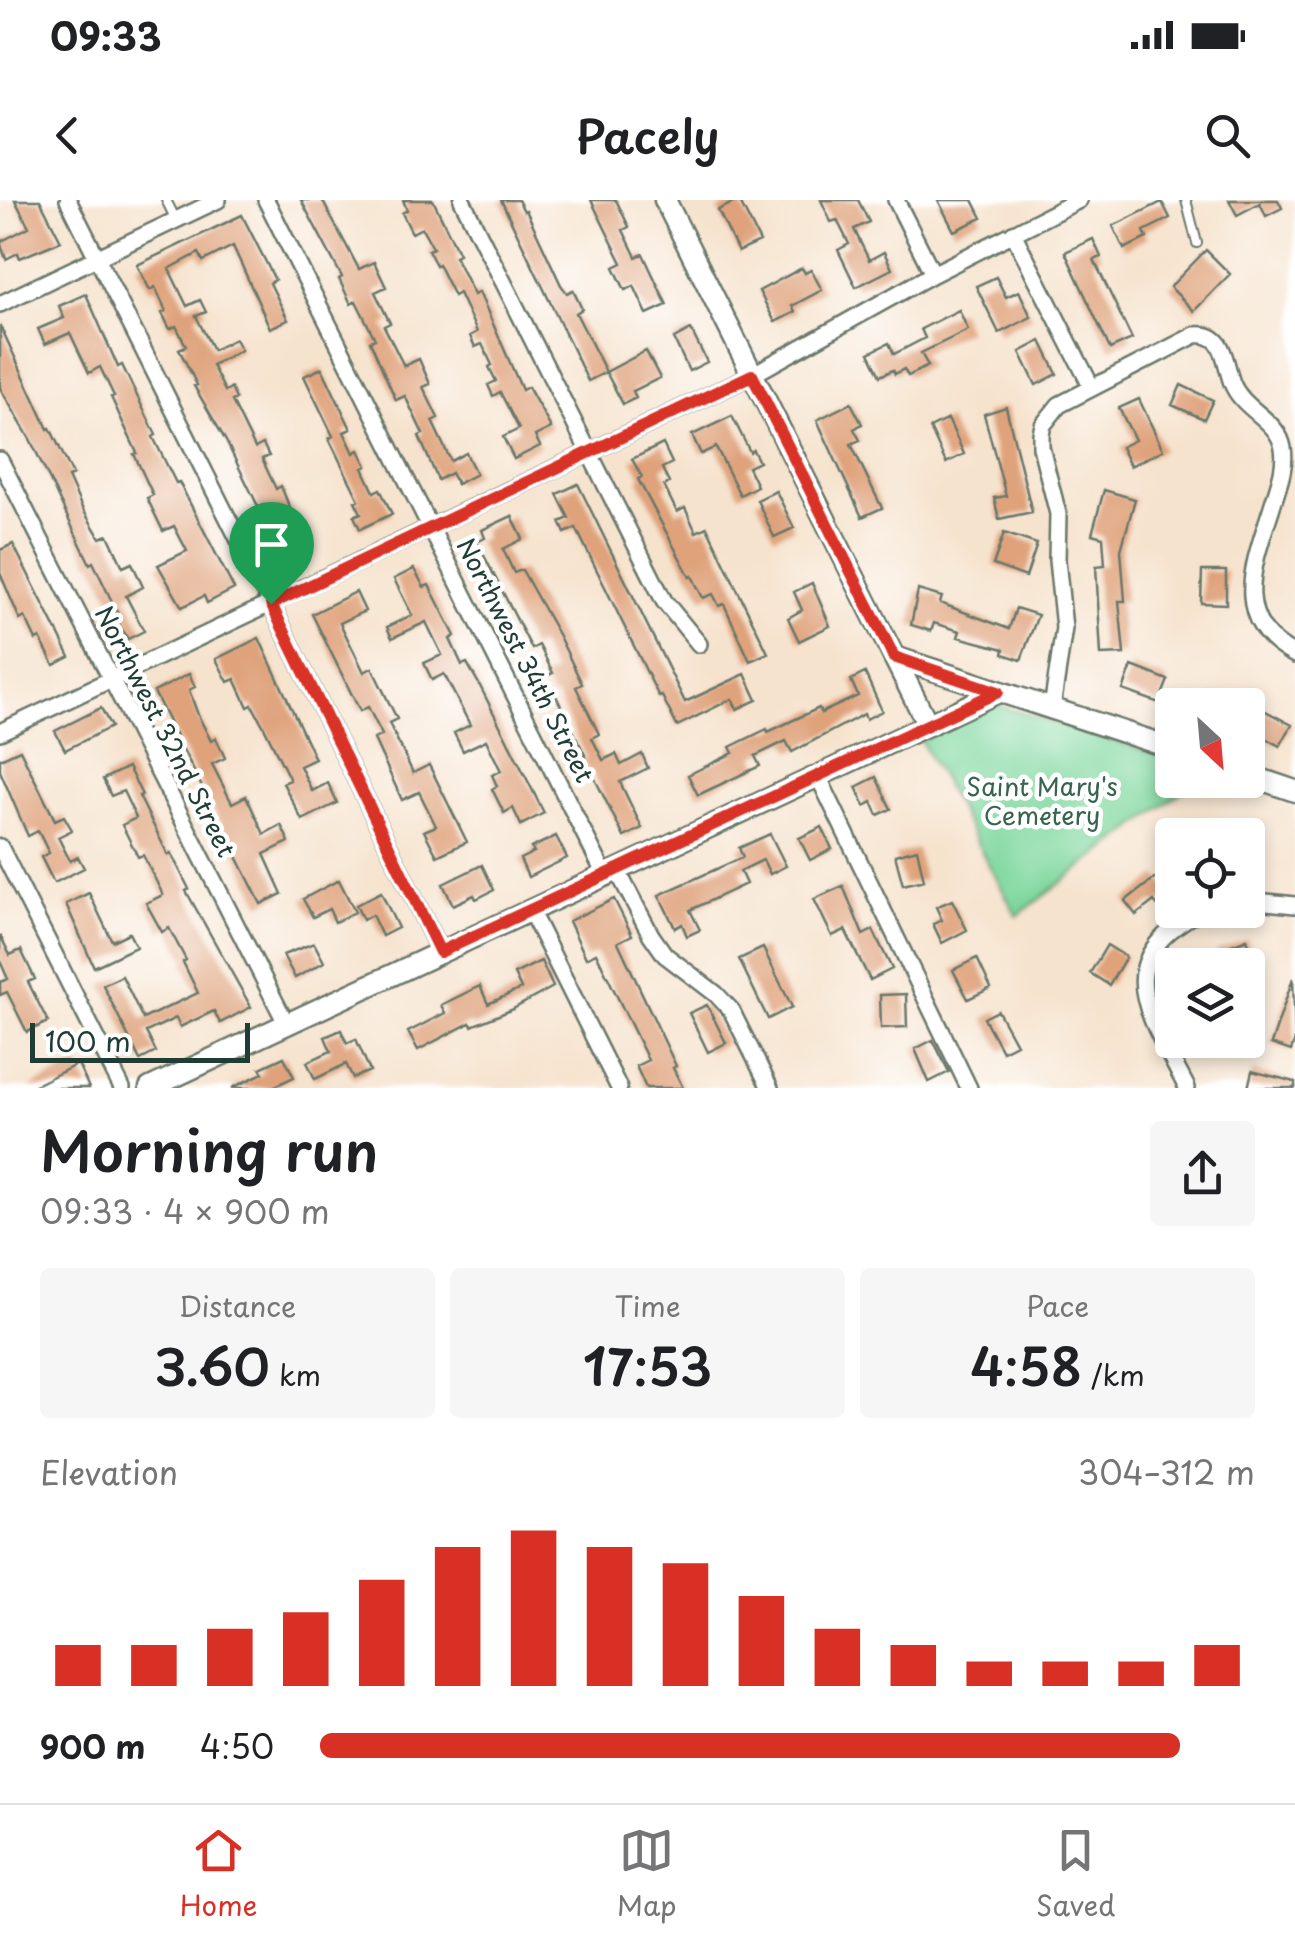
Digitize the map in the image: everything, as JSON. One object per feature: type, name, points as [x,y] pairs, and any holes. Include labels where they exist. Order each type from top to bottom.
[{"type":"street","points":[[68,200],[440,952]]},
{"type":"street","points":[[0,304],[218,200]]},
{"type":"street","name":"Northwest 34th Street","points":[[266,200],[611,872],[665,955],[716,994],[730,1010],[770,1088]]},
{"type":"street","points":[[462,200],[664,602],[699,644]]},
{"type":"street","points":[[665,200],[928,725]]},
{"type":"street","points":[[896,200],[933,274]]},
{"type":"street","points":[[0,732],[752,375],[933,274],[1078,200]]},
{"type":"street","points":[[1013,233],[1092,388]]},
{"type":"street","points":[[1052,708],[1064,628],[1057,560],[1058,514],[1040,448],[1043,424],[1059,405],[1195,335],[1214,338],[1224,351],[1237,394],[1266,420],[1282,442],[1282,472],[1253,577],[1252,612],[1272,643],[1295,655]]},
{"type":"street","name":"Northwest 32nd Street","points":[[0,460],[287,1024]]},
{"type":"street","points":[[894,657],[1155,742]]},
{"type":"street","points":[[152,1087],[998,692]]},
{"type":"street","points":[[818,776],[969,1088]]},
{"type":"street","points":[[1265,781],[1295,791]]},
{"type":"street","points":[[0,847],[122,1088]]},
{"type":"street","points":[[1265,902],[1295,905]]},
{"type":"street","points":[[530,912],[619,1088]]},
{"type":"street","points":[[1174,928],[1158,942],[1144,970],[1142,985],[1146,1008],[1186,1088]]},
{"type":"lane","points":[[166,200],[176,220]]},
{"type":"lane","points":[[1186,200],[1197,243]]},
{"type":"green space","name":"Saint Mary's Cemetery","points":[[994,704],[1155,754],[1155,798],[1173,798],[1017,916],[921,741]]},
{"type":"building","points":[[15,200],[40,200],[61,241],[20,258],[18,253],[6,259],[0,242],[29,227]]},
{"type":"building","points":[[301,200],[322,200],[359,269],[374,262],[386,287],[375,292],[390,323],[384,326],[404,366],[419,359],[430,384],[423,387],[438,418],[432,421],[451,461],[466,453],[476,474],[457,484],[451,473],[438,480],[405,396],[396,400],[370,341],[375,339],[356,301],[351,304],[339,279],[342,277]]},
{"type":"building","points":[[403,200],[433,200],[459,254],[455,256],[474,295],[479,292],[522,390],[528,387],[551,428],[535,436],[540,446],[514,459],[503,437],[519,429],[500,392],[493,396],[488,385],[496,381],[489,367],[492,365],[482,344],[475,347],[470,336],[477,332],[459,293],[454,296],[428,250],[433,248],[422,228],[412,233],[402,213],[407,210]]},
{"type":"building","points":[[501,200],[518,200],[526,210],[561,285],[567,293],[573,290],[582,309],[576,313],[606,372],[588,381]]},
{"type":"building","points":[[591,200],[616,200],[629,227],[623,230],[636,257],[643,254],[667,305],[647,314],[634,286],[625,290],[614,267],[622,263]]},
{"type":"building","points":[[739,200],[760,242],[738,252],[718,210]]},
{"type":"building","points":[[821,200],[858,200],[869,222],[854,229],[869,260],[884,252],[892,269],[856,287],[838,250],[849,244],[837,220],[831,222]]},
{"type":"building","points":[[938,200],[973,200],[982,218],[954,231]]},
{"type":"building","points":[[1229,200],[1278,200],[1282,208],[1266,216],[1260,203],[1237,215]]},
{"type":"building","points":[[1162,202],[1170,218],[1144,231],[1147,238],[1124,249],[1113,226]]},
{"type":"building","points":[[242,215],[275,280],[270,283],[288,320],[270,328],[233,246],[203,261],[199,253],[169,269],[187,306],[200,300],[206,312],[196,316],[213,350],[235,339],[241,350],[212,365],[225,391],[231,388],[236,399],[232,401],[255,448],[263,444],[269,456],[262,459],[276,489],[281,486],[293,516],[287,519],[306,557],[279,571],[270,553],[279,549],[194,386],[197,385],[179,349],[186,346],[176,326],[170,329],[155,287],[150,290],[137,265]]},
{"type":"building","points":[[1093,239],[1101,257],[1094,260],[1132,339],[1110,349],[1065,252]]},
{"type":"building","points":[[1206,250],[1230,274],[1194,311],[1170,287]]},
{"type":"building","points":[[802,268],[805,273],[811,270],[822,290],[792,306],[795,312],[775,322],[759,291]]},
{"type":"building","points":[[996,277],[1006,297],[1019,291],[1031,317],[999,333],[976,286]]},
{"type":"building","points":[[86,294],[176,483],[179,482],[234,589],[207,603],[204,596],[182,607],[158,565],[187,551],[174,526],[163,531],[147,498],[153,495],[100,367],[89,373],[70,333],[45,344],[38,329],[64,318],[59,306]]},
{"type":"building","points":[[959,310],[968,330],[921,353],[928,366],[908,376],[904,369],[880,376],[869,353],[889,343],[894,354],[925,338],[921,329]]},
{"type":"building","points":[[0,325],[73,475],[68,477],[82,508],[100,538],[108,535],[123,567],[132,563],[143,587],[126,596],[144,631],[128,639],[112,614],[117,612],[93,562],[90,564],[30,439],[0,388]]},
{"type":"building","points":[[691,330],[707,362],[689,371],[674,339]]},
{"type":"building","points":[[1041,341],[1057,374],[1036,385],[1020,352]]},
{"type":"building","points":[[646,351],[660,378],[633,391],[636,398],[623,404],[606,372]]},
{"type":"building","points":[[322,368],[351,429],[344,432],[354,453],[359,450],[374,492],[380,489],[392,514],[360,529],[354,516],[361,513],[355,501],[359,500],[304,376]]},
{"type":"building","points":[[1181,385],[1213,400],[1204,419],[1172,405]]},
{"type":"building","points":[[1139,399],[1163,450],[1130,466],[1121,447],[1135,440],[1119,408]]},
{"type":"building","points":[[851,403],[862,424],[854,429],[860,440],[851,444],[882,508],[862,517],[817,420]]},
{"type":"building","points":[[1006,407],[1032,512],[999,519],[994,498],[1006,496],[984,414]]},
{"type":"building","points":[[732,416],[759,462],[748,467],[757,486],[740,495],[716,447],[701,454],[692,435]]},
{"type":"building","points":[[948,419],[964,454],[946,463],[930,428]]},
{"type":"building","points":[[663,444],[672,463],[662,468],[669,483],[664,486],[677,512],[685,508],[696,532],[707,527],[768,653],[750,661],[724,604],[719,606],[713,594],[703,598],[638,479],[642,477],[632,459]]},
{"type":"building","points":[[578,484],[685,702],[745,674],[757,700],[737,709],[732,699],[677,726],[576,528],[565,533],[560,522],[569,518],[557,494]]},
{"type":"building","points":[[1104,490],[1135,499],[1121,550],[1125,601],[1119,601],[1124,654],[1101,655],[1096,566],[1105,565],[1103,537],[1092,534]]},
{"type":"building","points":[[776,491],[794,528],[774,537],[757,500]]},
{"type":"building","points":[[512,516],[523,539],[503,549],[514,573],[522,570],[582,684],[576,687],[599,734],[592,738],[603,760],[616,754],[621,765],[642,754],[648,768],[620,782],[642,828],[624,837],[591,771],[588,773],[582,759],[586,757],[556,696],[552,698],[542,678],[553,673],[539,645],[532,649],[477,542],[485,538],[482,530]]},
{"type":"building","points":[[1004,533],[1037,544],[1026,577],[993,565]]},
{"type":"building","points":[[13,544],[70,657],[54,665],[25,617],[20,620],[0,573],[0,550]]},
{"type":"building","points":[[414,569],[424,587],[429,585],[455,636],[450,639],[462,665],[467,663],[478,682],[544,813],[521,825],[513,808],[504,813],[492,789],[497,786],[492,775],[501,771],[486,740],[463,751],[454,733],[470,725],[444,674],[432,680],[424,663],[442,655],[426,622],[392,638],[387,627],[412,615],[394,579]]},
{"type":"building","points":[[1202,571],[1226,571],[1226,604],[1201,603]]},
{"type":"building","points":[[812,583],[830,626],[799,641],[788,618],[802,610],[794,592]]},
{"type":"building","points":[[918,590],[942,597],[940,603],[1009,629],[1016,608],[1038,615],[1021,660],[1003,654],[1004,649],[958,637],[960,631],[934,623],[931,631],[911,625]]},
{"type":"building","points":[[356,592],[365,611],[340,623],[364,672],[372,668],[397,719],[389,723],[413,773],[429,765],[467,842],[437,856],[424,831],[436,826],[419,792],[402,800],[374,739],[382,735],[368,707],[360,711],[312,614]]},
{"type":"building","points":[[259,638],[315,759],[300,766],[312,791],[328,783],[337,803],[302,820],[283,783],[290,780],[264,727],[252,705],[248,707],[235,679],[228,682],[216,659]]},
{"type":"building","points":[[1132,666],[1168,680],[1165,688],[1155,688],[1155,702],[1123,690]]},
{"type":"building","points":[[865,673],[882,711],[866,719],[864,714],[792,752],[786,741],[755,756],[760,766],[698,795],[688,775],[733,753],[730,747],[767,729],[768,732],[819,708],[821,713],[858,696],[851,680]]},
{"type":"building","points":[[189,674],[195,687],[189,690],[198,715],[211,741],[216,738],[225,758],[212,764],[232,803],[246,796],[264,834],[281,825],[289,842],[264,854],[282,894],[261,904],[154,692]]},
{"type":"building","points":[[101,708],[111,727],[65,750],[55,731]]},
{"type":"building","points":[[1265,711],[1292,725],[1280,746],[1265,738]]},
{"type":"building","points":[[20,750],[55,820],[64,816],[72,830],[58,837],[70,861],[78,857],[84,868],[54,883],[41,857],[49,853],[38,831],[28,836],[0,771],[0,759]]},
{"type":"building","points":[[128,767],[168,855],[171,853],[189,889],[186,891],[251,1007],[220,1023],[214,1011],[180,1027],[176,1018],[146,1032],[156,1052],[140,1060],[103,985],[122,976],[143,1019],[198,993],[169,928],[162,932],[146,903],[163,895],[122,825],[136,818],[123,791],[111,796],[103,779]]},
{"type":"building","points":[[876,777],[891,809],[878,815],[872,802],[865,806],[856,787]]},
{"type":"building","points":[[822,827],[832,849],[810,860],[799,838]]},
{"type":"building","points":[[770,834],[786,866],[770,874],[763,860],[740,871],[746,884],[690,910],[700,930],[687,936],[682,924],[675,928],[659,895],[743,857],[739,848]]},
{"type":"building","points":[[556,836],[567,858],[528,877],[520,859],[534,852],[531,848]]},
{"type":"building","points":[[917,849],[924,880],[903,885],[895,855]]},
{"type":"building","points":[[482,865],[494,890],[453,905],[443,884]]},
{"type":"building","points":[[1155,878],[1155,902],[1136,915],[1125,901]]},
{"type":"building","points":[[339,880],[355,912],[335,922],[329,909],[313,917],[303,899]]},
{"type":"building","points":[[843,886],[863,935],[873,930],[892,969],[870,980],[845,930],[832,936],[814,899]]},
{"type":"building","points":[[381,892],[398,928],[382,936],[372,915],[363,920],[356,905]]},
{"type":"building","points":[[89,893],[112,941],[129,933],[136,947],[94,967],[66,904]]},
{"type":"building","points":[[614,899],[632,935],[618,942],[683,1088],[646,1088],[636,1066],[648,1060],[596,953],[586,958],[569,921]]},
{"type":"building","points":[[952,900],[967,930],[942,943],[933,924],[942,920],[936,907]]},
{"type":"building","points":[[0,935],[10,955],[21,950],[35,979],[28,982],[48,1022],[27,1032],[7,992],[0,995],[0,982],[8,979],[0,961]]},
{"type":"building","points":[[1247,939],[1250,948],[1224,948]]},
{"type":"building","points":[[314,943],[324,962],[295,978],[283,955]]},
{"type":"building","points":[[1107,945],[1126,957],[1109,985],[1090,973]]},
{"type":"building","points":[[763,948],[792,1007],[768,1019],[739,959]]},
{"type":"building","points":[[977,958],[991,988],[968,999],[953,970]]},
{"type":"building","points":[[541,961],[553,987],[511,1010],[472,1026],[470,1023],[418,1050],[408,1032],[445,1013],[441,1005],[480,986],[488,1004],[521,989],[514,974]]},
{"type":"building","points":[[1293,978],[1295,1040],[1291,1051],[1271,1044]]},
{"type":"building","points":[[906,994],[907,1027],[881,1028],[880,995]]},
{"type":"building","points":[[707,1005],[726,1043],[708,1052],[689,1013]]},
{"type":"building","points":[[998,1011],[1016,1044],[1002,1051],[984,1018]]},
{"type":"building","points":[[341,1030],[347,1043],[356,1039],[370,1071],[353,1078],[346,1064],[315,1079],[307,1062],[331,1051],[325,1037]]},
{"type":"building","points":[[933,1040],[949,1072],[929,1082],[915,1049]]},
{"type":"building","points":[[284,1057],[294,1077],[271,1088],[232,1088],[263,1073],[260,1068]]},
{"type":"building","points":[[78,1064],[89,1088],[29,1088]]},
{"type":"building","points":[[1252,1071],[1295,1082],[1295,1088],[1248,1088]]},
{"type":"route","points":[[752,375],[894,657],[998,692],[440,952],[271,604],[752,375]]}]
